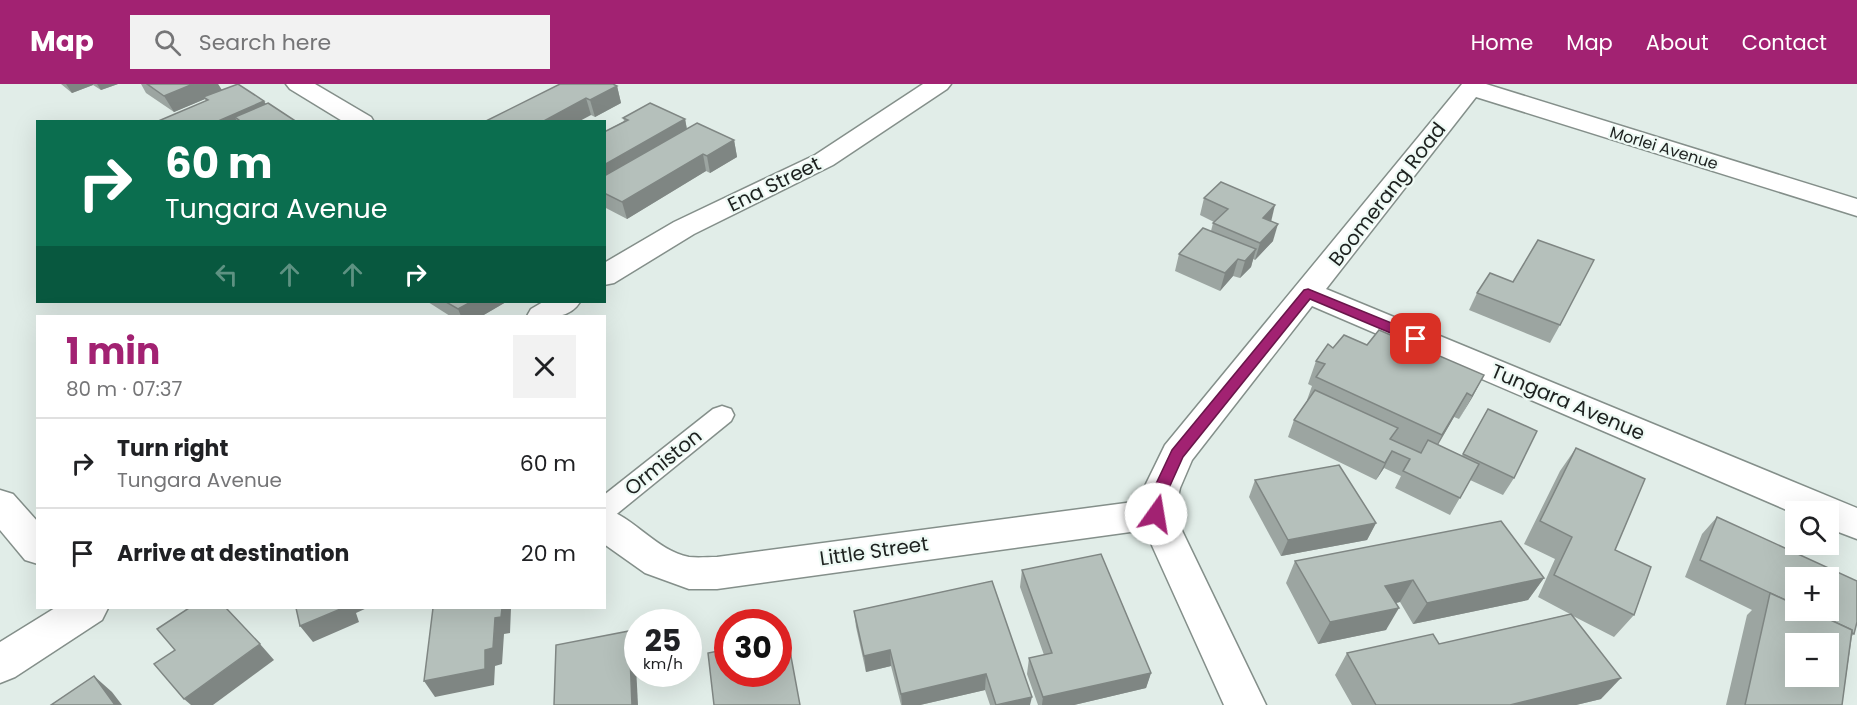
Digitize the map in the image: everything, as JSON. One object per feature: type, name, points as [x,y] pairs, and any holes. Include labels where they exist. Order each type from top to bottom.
[{"type":"street","points":[[298,84],[359,120]]},
{"type":"street","name":"Ena Street","points":[[608,270],[684,228],[824,160],[939,84]]},
{"type":"street","name":"Morlei Avenue","points":[[1473,86],[1857,208]]},
{"type":"street","name":"Boomerang Road","points":[[1156,514],[1162,488],[1177,454],[1473,86]]},
{"type":"street","name":"Tungara Avenue","points":[[1308,293],[1802,501]]},
{"type":"street","points":[[544,315],[563,303]]},
{"type":"street","points":[[0,504],[36,547]]},
{"type":"street","points":[[1156,514],[1245,705]]},
{"type":"street","name":"Little Street","points":[[606,524],[658,562],[688,573],[717,573],[1156,514]]},
{"type":"street","name":"Tungara Avenue","points":[[1839,517],[1857,524]]},
{"type":"street","points":[[0,664],[85,609]]},
{"type":"lane","name":"Ormiston","points":[[606,508],[723,415]]},
{"type":"building","points":[[147,84],[193,84],[164,96]]},
{"type":"building","points":[[238,84],[264,101],[221,120],[161,120],[208,100],[203,97]]},
{"type":"building","points":[[560,84],[613,84],[617,86],[590,100],[586,98],[546,120],[488,120]]},
{"type":"building","points":[[268,103],[294,120],[239,120],[235,117]]},
{"type":"building","points":[[650,103],[685,119],[606,164],[606,131],[628,120],[623,118]]},
{"type":"building","points":[[697,123],[734,140],[707,156],[703,154],[622,202],[606,194],[606,175]]},
{"type":"building","points":[[1221,182],[1275,205],[1263,218],[1278,224],[1260,243],[1213,223],[1228,209],[1204,198]]},
{"type":"building","points":[[1203,228],[1256,249],[1245,261],[1238,259],[1225,273],[1179,254]]},
{"type":"building","points":[[1538,240],[1594,260],[1560,325],[1477,293],[1490,273],[1513,282]]},
{"type":"building","points":[[448,303],[469,303],[458,309]]},
{"type":"building","points":[[1379,330],[1484,375],[1472,396],[1467,393],[1442,435],[1316,377],[1325,364],[1316,361],[1328,344],[1333,348],[1344,335],[1367,345]]},
{"type":"building","points":[[1315,390],[1398,428],[1390,439],[1421,453],[1428,440],[1479,464],[1460,498],[1403,471],[1410,459],[1392,451],[1385,463],[1294,420]]},
{"type":"building","points":[[1488,409],[1537,431],[1514,478],[1463,454]]},
{"type":"building","points":[[1576,448],[1645,479],[1615,550],[1651,567],[1634,615],[1554,575],[1572,537],[1540,521]]},
{"type":"building","points":[[1339,465],[1376,523],[1288,540],[1255,480]]},
{"type":"building","points":[[1717,517],[1785,548],[1785,555],[1800,555],[1826,567],[1785,567],[1785,600],[1700,560]]},
{"type":"building","points":[[1501,521],[1544,578],[1427,603],[1413,580],[1385,586],[1399,608],[1330,622],[1295,561]]},
{"type":"building","points":[[1101,554],[1151,673],[1043,697],[1029,658],[1052,653],[1022,570]]},
{"type":"building","points":[[1839,573],[1857,581],[1857,622],[1854,634],[1852,630],[1833,621],[1839,621]]},
{"type":"building","points":[[992,581],[1032,697],[996,705],[986,674],[901,694],[890,650],[864,656],[854,611]]},
{"type":"building","points":[[1770,593],[1785,600],[1785,621],[1833,621],[1852,630],[1842,705],[1745,705]]},
{"type":"building","points":[[187,609],[227,609],[260,644],[184,699],[154,664],[175,650],[157,629]]},
{"type":"building","points":[[296,609],[341,609],[300,626]]},
{"type":"building","points":[[433,609],[502,609],[501,617],[495,618],[493,648],[485,650],[485,669],[424,681]]},
{"type":"building","points":[[1571,614],[1621,678],[1510,705],[1376,705],[1347,653],[1433,634],[1439,644]]},
{"type":"building","points":[[624,632],[624,687],[631,687],[632,705],[554,705],[556,645]]},
{"type":"building","points":[[714,652],[714,687],[792,687],[792,662],[800,705],[714,705],[708,653]]},
{"type":"building","points":[[94,676],[115,705],[51,705]]},
{"type":"route","points":[[1156,514],[1162,488],[1177,454],[1308,293],[1416,339]]}]
